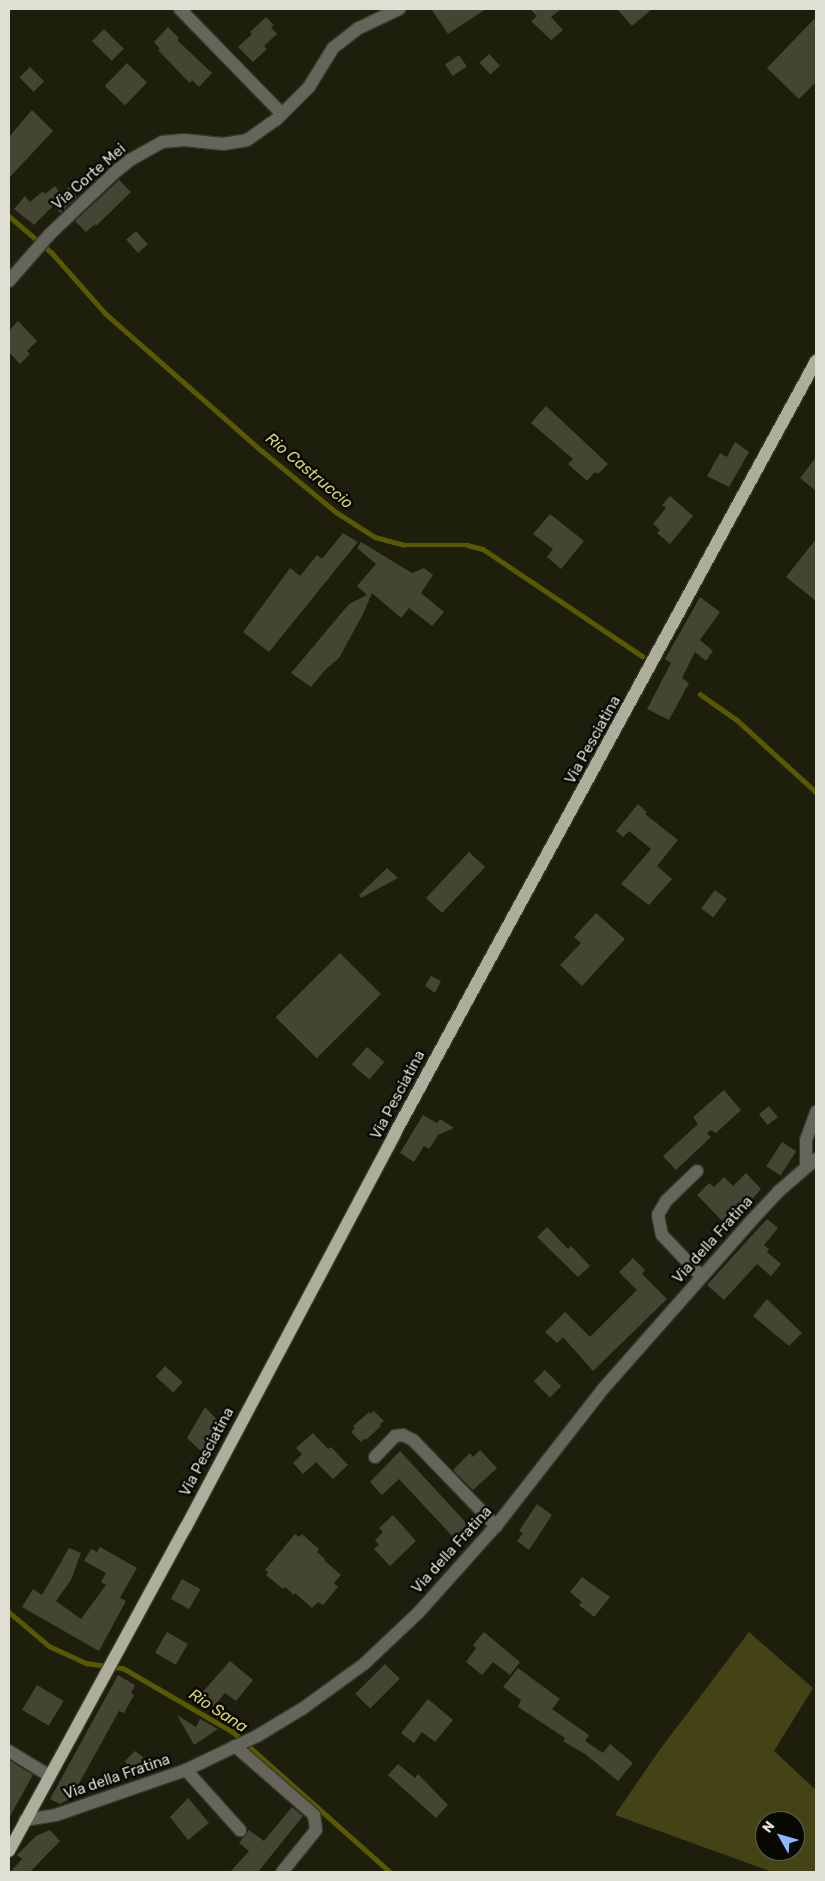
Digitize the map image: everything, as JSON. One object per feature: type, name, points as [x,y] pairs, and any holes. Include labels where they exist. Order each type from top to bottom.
[{"type":"main road","name":"Via Pesciatina","points":[[9,1848],[105,1677],[394,1135],[816,361]]},
{"type":"street","points":[[180,9],[282,114]]},
{"type":"street","name":"Via Corte Mei","points":[[9,281],[50,234],[114,173],[162,142],[184,140],[236,143],[248,140],[282,114],[309,87],[333,48],[357,28],[399,9]]},
{"type":"street","points":[[811,1163],[806,1140],[816,1112]]},
{"type":"street","name":"Via della Fratina","points":[[25,1820],[56,1815],[186,1770],[257,1736],[302,1709],[364,1664],[419,1612],[496,1526],[603,1389],[759,1213],[811,1163]]},
{"type":"street","points":[[697,1171],[666,1201],[658,1215],[662,1236],[702,1277]]},
{"type":"street","points":[[375,1457],[395,1436],[403,1435],[413,1440],[496,1526]]},
{"type":"street","points":[[237,1745],[314,1815],[316,1830],[282,1872]]},
{"type":"street","points":[[9,1751],[50,1776]]},
{"type":"street","points":[[186,1770],[240,1830]]},
{"type":"shaded area","points":[[749,1632],[813,1688],[774,1751],[816,1790],[816,1872],[772,1872],[615,1815],[658,1752]]},
{"type":"building","points":[[431,9],[486,9],[448,34]]},
{"type":"building","points":[[530,9],[561,9],[551,17],[563,30],[551,40],[531,21],[537,16]]},
{"type":"building","points":[[617,9],[652,9],[632,26]]},
{"type":"building","points":[[266,17],[274,25],[271,27],[277,34],[264,46],[267,49],[253,62],[238,47]]},
{"type":"building","points":[[816,17],[816,82],[799,99],[767,68]]},
{"type":"building","points":[[168,27],[179,38],[177,40],[212,73],[199,87],[192,80],[190,83],[158,50],[160,49],[154,42]]},
{"type":"building","points":[[104,29],[124,49],[112,61],[92,41]]},
{"type":"building","points":[[489,54],[500,66],[490,75],[479,63]]},
{"type":"building","points":[[459,55],[467,67],[453,76],[445,65]]},
{"type":"building","points":[[127,63],[147,82],[125,105],[105,86]]},
{"type":"building","points":[[30,67],[44,81],[34,92],[19,78]]},
{"type":"building","points":[[32,110],[53,131],[9,178],[9,137]]},
{"type":"building","points":[[119,180],[131,192],[96,226],[95,224],[86,232],[75,221]]},
{"type":"building","points":[[55,186],[61,194],[69,187],[77,197],[60,213],[54,205],[34,225],[14,209],[25,196],[30,202],[43,191],[45,194]]},
{"type":"building","points":[[136,231],[148,245],[138,253],[126,240]]},
{"type":"building","points":[[18,321],[37,341],[27,351],[30,354],[20,364],[9,352],[9,331]]},
{"type":"building","points":[[546,406],[608,464],[598,474],[595,472],[587,481],[568,464],[573,459],[531,423]]},
{"type":"building","points":[[735,442],[749,452],[729,487],[707,476],[720,453],[727,457]]},
{"type":"building","points":[[816,457],[816,491],[800,478]]},
{"type":"building","points":[[670,496],[693,516],[670,544],[657,533],[660,530],[653,524],[666,508],[662,505]]},
{"type":"building","points":[[550,514],[584,541],[561,569],[547,557],[553,549],[533,534]]},
{"type":"building","points":[[343,533],[358,542],[269,652],[243,632],[290,568],[300,576],[317,555],[322,559]]},
{"type":"building","points":[[816,539],[816,601],[786,577]]},
{"type":"building","points":[[361,542],[412,573],[424,568],[433,575],[421,593],[444,612],[432,626],[409,608],[401,618],[372,593],[339,658],[325,670],[311,687],[291,673],[349,604],[367,595],[357,586],[376,564],[357,548]]},
{"type":"building","points":[[700,597],[720,612],[700,640],[713,651],[706,661],[695,652],[682,678],[689,683],[669,720],[647,709],[671,663],[665,659]]},
{"type":"building","points":[[638,804],[647,812],[645,814],[678,840],[657,866],[672,879],[649,905],[621,884],[651,849],[629,831],[623,837],[616,831]]},
{"type":"building","points":[[469,852],[485,867],[442,913],[426,898]]},
{"type":"building","points":[[387,868],[398,878],[361,898],[359,895]]},
{"type":"building","points":[[715,890],[727,899],[713,917],[701,908]]},
{"type":"building","points":[[596,913],[625,939],[582,986],[560,965],[581,943],[574,937]]},
{"type":"building","points":[[340,953],[381,994],[317,1058],[276,1017]]},
{"type":"building","points":[[431,976],[441,981],[435,993],[425,986]]},
{"type":"building","points":[[367,1047],[384,1062],[369,1079],[352,1064]]},
{"type":"building","points":[[724,1090],[741,1110],[716,1133],[710,1130],[707,1134],[711,1137],[676,1170],[663,1156],[698,1124],[693,1117]]},
{"type":"building","points":[[769,1106],[778,1117],[768,1125],[759,1114]]},
{"type":"building","points":[[423,1115],[437,1123],[440,1119],[454,1128],[438,1135],[429,1149],[424,1146],[414,1162],[400,1153]]},
{"type":"building","points":[[782,1142],[796,1151],[780,1176],[766,1166]]},
{"type":"building","points":[[746,1173],[761,1189],[728,1227],[697,1195],[709,1183],[714,1187],[724,1177],[733,1186]]},
{"type":"building","points":[[767,1219],[778,1228],[764,1245],[769,1249],[767,1252],[781,1264],[771,1276],[757,1264],[724,1300],[707,1285]]},
{"type":"building","points":[[547,1227],[568,1249],[571,1246],[590,1266],[578,1277],[537,1237]]},
{"type":"building","points":[[633,1258],[645,1270],[642,1274],[667,1299],[593,1371],[563,1337],[557,1343],[545,1332],[565,1312],[590,1337],[637,1290],[619,1272]]},
{"type":"building","points":[[767,1299],[802,1333],[789,1346],[753,1316]]},
{"type":"building","points":[[165,1366],[183,1382],[173,1392],[156,1376]]},
{"type":"building","points":[[545,1370],[561,1386],[550,1398],[534,1381]]},
{"type":"building","points":[[205,1407],[221,1424],[205,1455],[187,1438]]},
{"type":"building","points":[[374,1411],[384,1421],[366,1440],[365,1438],[361,1442],[351,1432],[355,1428],[353,1426],[369,1412],[370,1414]]},
{"type":"building","points":[[313,1433],[328,1449],[331,1447],[348,1465],[333,1479],[316,1462],[303,1474],[293,1463],[302,1454],[296,1448]]},
{"type":"building","points":[[480,1450],[497,1468],[473,1490],[453,1470],[470,1453],[473,1457]]},
{"type":"building","points":[[400,1451],[469,1526],[455,1539],[399,1479],[382,1495],[370,1482]]},
{"type":"building","points":[[537,1504],[552,1515],[529,1550],[517,1541],[523,1533],[519,1531]]},
{"type":"building","points":[[393,1515],[416,1541],[390,1566],[374,1549],[379,1545],[375,1540],[383,1532],[379,1528]]},
{"type":"building","points":[[295,1534],[299,1537],[302,1534],[319,1549],[317,1552],[341,1575],[334,1583],[338,1587],[323,1605],[318,1602],[312,1608],[295,1593],[294,1595],[285,1587],[283,1589],[266,1575],[268,1572],[265,1570]]},
{"type":"building","points":[[100,1547],[137,1568],[120,1598],[126,1601],[99,1651],[22,1607],[33,1589],[42,1595],[69,1548],[81,1553],[71,1580],[56,1601],[81,1619],[106,1585],[101,1582],[106,1573],[84,1561],[91,1549],[97,1552]]},
{"type":"building","points":[[582,1577],[610,1597],[594,1617],[579,1605],[582,1602],[570,1592]]},
{"type":"building","points":[[182,1579],[200,1589],[189,1609],[171,1599]]},
{"type":"building","points":[[167,1632],[188,1644],[176,1665],[155,1653]]},
{"type":"building","points":[[484,1632],[520,1662],[510,1675],[493,1662],[482,1675],[466,1662],[476,1648],[473,1645]]},
{"type":"building","points":[[230,1661],[253,1680],[236,1701],[225,1693],[213,1707],[200,1695]]},
{"type":"building","points":[[385,1664],[400,1679],[370,1709],[355,1694]]},
{"type":"building","points":[[518,1668],[560,1699],[552,1709],[589,1735],[585,1741],[603,1753],[610,1744],[633,1763],[618,1781],[585,1754],[563,1741],[565,1738],[518,1707],[521,1700],[503,1687]]},
{"type":"building","points":[[118,1675],[135,1685],[131,1693],[134,1695],[124,1713],[119,1711],[71,1798],[60,1804],[50,1799]]},
{"type":"building","points":[[37,1685],[64,1701],[49,1726],[22,1710]]},
{"type":"building","points":[[428,1699],[453,1720],[435,1742],[422,1732],[414,1743],[401,1733]]},
{"type":"building","points":[[177,1715],[196,1727],[200,1719],[218,1729],[194,1745]]},
{"type":"building","points":[[135,1751],[152,1764],[136,1773],[128,1767],[125,1761]]},
{"type":"building","points":[[9,1760],[33,1775],[9,1818]]},
{"type":"building","points":[[398,1764],[415,1778],[418,1774],[448,1805],[436,1818],[388,1775]]},
{"type":"building","points":[[188,1798],[209,1823],[188,1840],[170,1817]]},
{"type":"building","points":[[292,1807],[303,1816],[258,1872],[230,1872],[249,1851],[239,1843],[249,1830],[264,1841]]},
{"type":"building","points":[[50,1830],[60,1841],[30,1872],[10,1872],[22,1859],[17,1855],[36,1836]]},
{"type":"waterway","name":"Rio Castruccio","points":[[9,216],[52,253],[106,314],[262,451],[336,512],[375,537],[404,545],[467,545],[483,549],[642,656]]},
{"type":"waterway","name":"Rio Castruccio","points":[[700,694],[737,720],[816,792]]},
{"type":"waterway","name":"Rio Sana","points":[[9,1612],[49,1646],[86,1663],[123,1668],[233,1732],[390,1872]]}]
